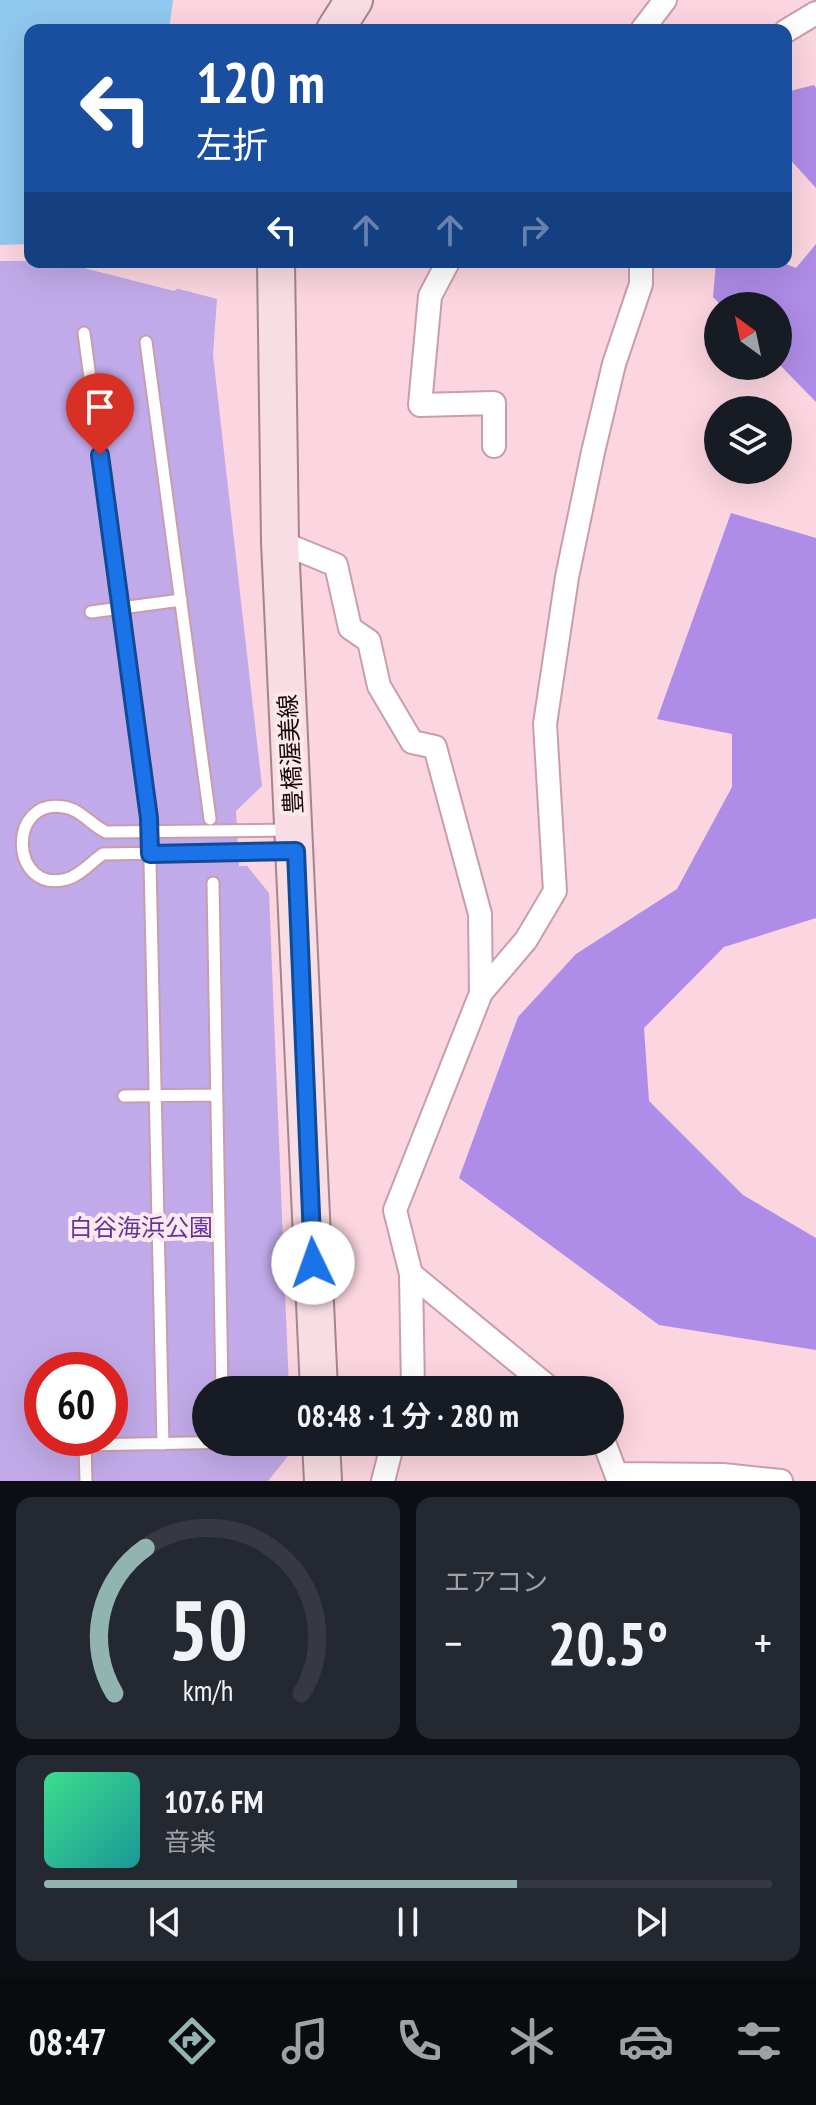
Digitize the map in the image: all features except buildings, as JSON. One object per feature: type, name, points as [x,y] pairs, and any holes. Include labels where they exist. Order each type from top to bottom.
[{"type":"main road","points":[[339,24],[354,0]]},
{"type":"main road","name":"豊橋渥美線","points":[[276,268],[280,542],[318,1376]]},
{"type":"main road","points":[[322,1456],[323,1481]]},
{"type":"street","points":[[647,24],[665,0]]},
{"type":"street","points":[[792,27],[816,13]]},
{"type":"street","points":[[445,268],[430,296],[420,405],[494,403],[494,446]]},
{"type":"street","points":[[413,1376],[411,1274],[395,1210],[481,993],[526,940],[555,891],[545,724],[567,577],[580,514],[614,364],[641,284],[641,268]]},
{"type":"street","points":[[280,542],[336,565],[350,628],[369,641],[379,686],[412,742],[435,747],[480,914],[481,993]]},
{"type":"street","points":[[411,1274],[535,1376]]},
{"type":"street","points":[[383,1481],[389,1456]]},
{"type":"street","points":[[609,1456],[616,1474],[723,1475],[781,1481]]},
{"type":"lane","points":[[84,333],[149,831],[163,1444]]},
{"type":"lane","points":[[146,342],[210,819]]},
{"type":"lane","points":[[91,612],[181,600]]},
{"type":"lane","points":[[49,807],[64,807],[77,812],[93,826],[106,832],[149,831],[295,840],[150,854],[103,854],[80,873],[66,879],[52,880],[38,875],[21,852],[21,838],[26,824],[36,813],[49,807]]},
{"type":"lane","points":[[213,883],[222,1376]]},
{"type":"lane","points":[[124,1096],[217,1095]]},
{"type":"lane","points":[[86,1481],[85,1445],[192,1443]]},
{"type":"green space","name":"白谷海浜公園","points":[[0,257],[24,257],[24,268],[101,268],[217,299],[213,355],[262,786],[236,811],[239,866],[247,866],[269,893],[288,1376],[192,1376],[192,1456],[288,1456],[268,1481],[0,1481]]},
{"type":"shaded area","points":[[814,85],[816,88],[816,188],[792,162],[792,90]]},
{"type":"shaded area","points":[[816,244],[816,402],[792,377],[792,292],[713,292],[715,268],[796,268]]},
{"type":"shaded area","points":[[731,513],[816,538],[816,918],[724,947],[644,1028],[649,1101],[743,1195],[816,1238],[816,1350],[659,1325],[459,1178],[518,1017],[576,954],[677,889],[732,787],[732,734],[657,719]]},
{"type":"water","points":[[0,0],[173,0],[170,24],[24,24],[24,257],[0,257]]},
{"type":"pier","points":[[24,244],[24,261],[0,261],[0,245]]},
{"type":"pier","points":[[84,268],[180,268],[178,288],[174,291]]},
{"type":"route","points":[[100,455],[149,818],[150,854],[296,851],[313,1263]]}]
